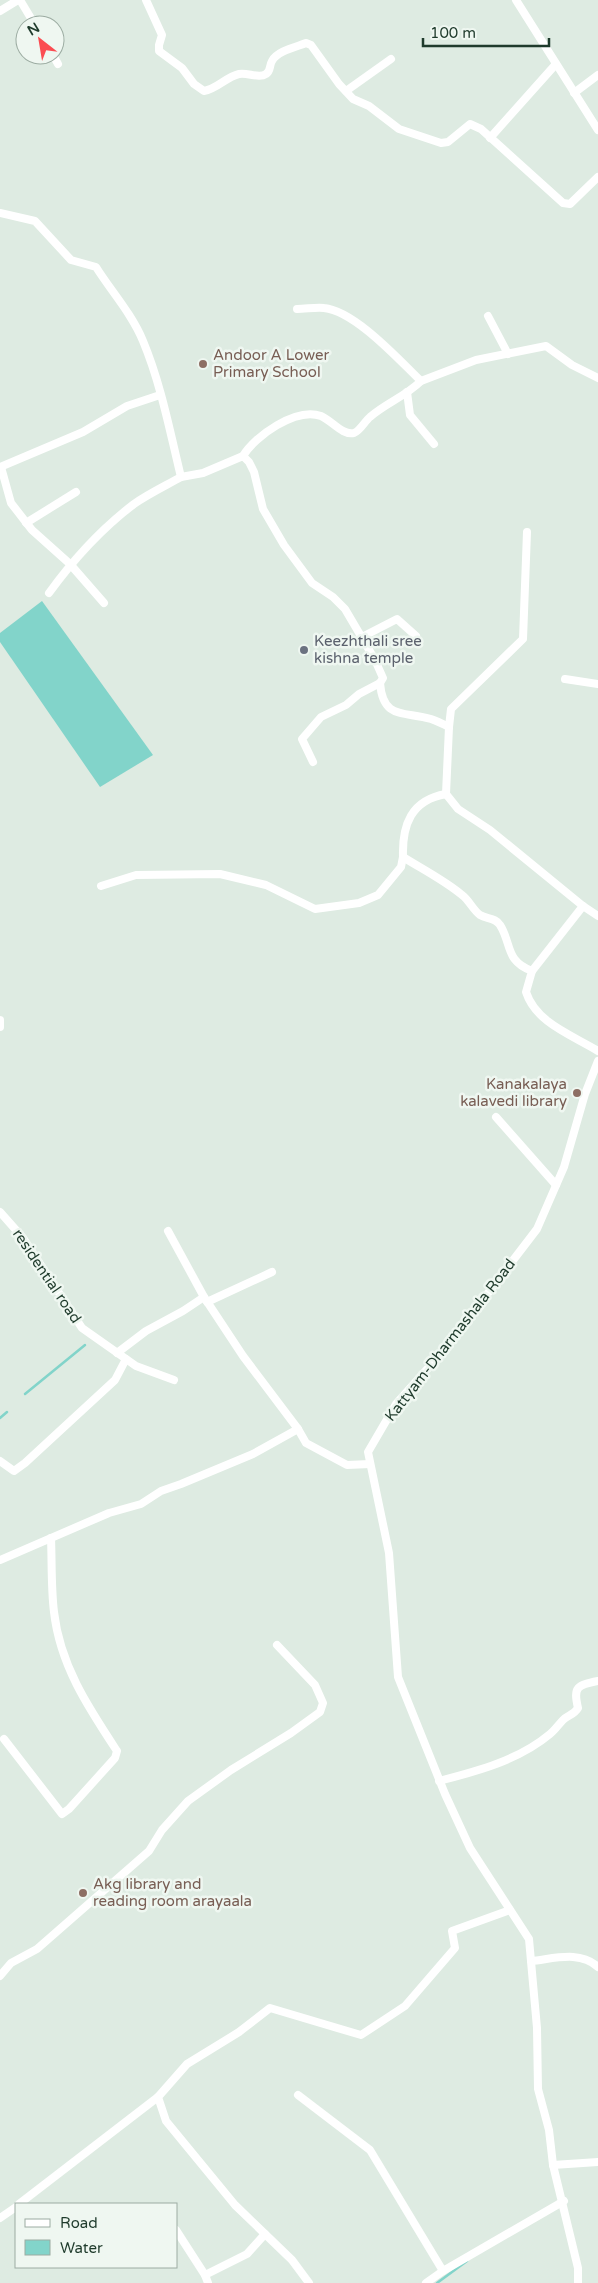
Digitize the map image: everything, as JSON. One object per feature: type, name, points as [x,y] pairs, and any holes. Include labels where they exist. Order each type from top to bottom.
[{"type":"street","points":[[0,10],[19,0],[29,15]]},
{"type":"street","points":[[146,0],[162,35],[158,45],[160,51],[182,68],[194,84],[204,91],[210,90],[236,75],[244,73],[261,76],[266,74],[270,70],[272,61],[278,55],[306,43],[311,45],[353,99],[369,106],[399,129],[441,143],[448,142],[470,124],[481,129],[563,203],[570,204],[598,177]]},
{"type":"street","points":[[516,0],[598,130]]},
{"type":"street","points":[[346,91],[391,59]]},
{"type":"street","points":[[490,138],[556,64]]},
{"type":"street","points":[[574,93],[598,75]]},
{"type":"street","points":[[0,213],[35,221],[71,260],[96,267],[131,318],[143,340],[160,395],[181,477]]},
{"type":"street","points":[[297,309],[325,308],[340,313],[377,338],[421,381]]},
{"type":"street","points":[[488,316],[508,354]]},
{"type":"street","points":[[49,593],[70,564],[112,522],[135,503],[181,477],[203,473],[243,456],[260,437],[274,426],[303,414],[323,417],[352,434],[358,431],[363,423],[379,409],[421,381],[476,360],[546,346],[572,365],[598,378]]},
{"type":"street","points":[[407,392],[410,415],[434,444]]},
{"type":"street","points":[[104,603],[70,564],[26,523],[11,503],[0,467],[83,432],[127,406],[160,395]]},
{"type":"street","points":[[243,456],[249,462],[254,472],[263,510],[296,563],[312,583],[333,597],[345,609],[382,672],[383,678],[380,682],[359,694],[346,705],[322,717],[302,739],[313,762]]},
{"type":"street","points":[[26,523],[76,492]]},
{"type":"street","points":[[527,532],[523,639],[451,709],[446,794],[458,809],[490,830],[583,906],[598,916]]},
{"type":"street","points":[[362,637],[397,619],[416,636]]},
{"type":"street","points":[[565,679],[598,684]]},
{"type":"street","points":[[380,682],[381,691],[387,706],[394,712],[432,719],[449,727]]},
{"type":"street","points":[[100,886],[136,875],[220,874],[266,885],[315,909],[359,903],[378,895],[400,867],[403,857],[403,831],[409,816],[433,798],[446,794]]},
{"type":"street","points":[[403,857],[464,896],[480,915],[498,922],[508,948],[514,957],[523,968],[532,971]]},
{"type":"street","points":[[583,906],[532,971],[526,992],[534,1009],[548,1022],[598,1051]]},
{"type":"street","points":[[0,1020],[0,1027]]},
{"type":"street","name":"Kattyam-Dharmashala Road","points":[[578,2283],[578,2268],[564,2202],[553,2165],[549,2130],[538,2089],[537,2028],[529,1939],[498,1894],[470,1848],[440,1781],[398,1677],[389,1553],[368,1452],[396,1404],[446,1348],[537,1229],[564,1167],[585,1094],[598,1061]]},
{"type":"street","points":[[496,1117],[556,1185]]},
{"type":"street","name":"residential road","points":[[0,1212],[23,1238],[82,1328],[136,1366],[174,1380]]},
{"type":"street","points":[[168,1232],[206,1299],[254,1372],[298,1429],[306,1443],[347,1465],[370,1464]]},
{"type":"street","points":[[118,1353],[146,1331],[206,1299],[272,1272]]},
{"type":"street","points":[[0,1461],[14,1471],[25,1463],[115,1380],[126,1359]]},
{"type":"street","points":[[0,1560],[109,1513],[141,1504],[161,1491],[253,1454],[298,1429]]},
{"type":"street","points":[[4,1739],[62,1814],[69,1809],[108,1765],[117,1751],[83,1700],[66,1660],[54,1612],[51,1538]]},
{"type":"street","points":[[0,1976],[11,1963],[37,1950],[149,1851],[162,1830],[188,1801],[231,1770],[291,1733],[320,1712],[323,1703],[315,1685],[277,1646]]},
{"type":"street","points":[[440,1781],[483,1770],[528,1750],[550,1735],[563,1720],[575,1713],[578,1708],[574,1697],[575,1691],[580,1686],[598,1681]]},
{"type":"street","points":[[21,2203],[158,2097],[187,2064],[239,2032],[270,2008],[361,2035],[405,2006],[442,1964],[455,1948],[452,1931],[510,1910]]},
{"type":"street","points":[[531,1962],[576,1956],[598,1966]]},
{"type":"street","points":[[298,2095],[370,2150],[443,2271]]},
{"type":"street","points":[[158,2097],[166,2121],[184,2144],[235,2205],[292,2260],[309,2283]]},
{"type":"street","points":[[553,2165],[598,2162]]},
{"type":"street","points":[[426,2283],[443,2271],[564,2202]]},
{"type":"street","points":[[0,2218],[15,2207]]},
{"type":"street","points":[[178,2233],[206,2279],[247,2254],[265,2234]]},
{"type":"water","points":[[42,601],[153,755],[100,787],[0,642],[0,633]]},
{"type":"waterway","points":[[25,1394],[85,1345]]},
{"type":"waterway","points":[[0,1418],[7,1412]]},
{"type":"waterway","points":[[437,2283],[467,2261]]},
{"type":"place","name":"Andoor A Lower Primary School","points":[[203,364]]},
{"type":"place","name":"Keezhthali sree kishna temple","points":[[304,650]]},
{"type":"place","name":"Kanakalaya kalavedi library","points":[[577,1093]]},
{"type":"place","name":"Akg library and reading room arayaala","points":[[83,1893]]}]
